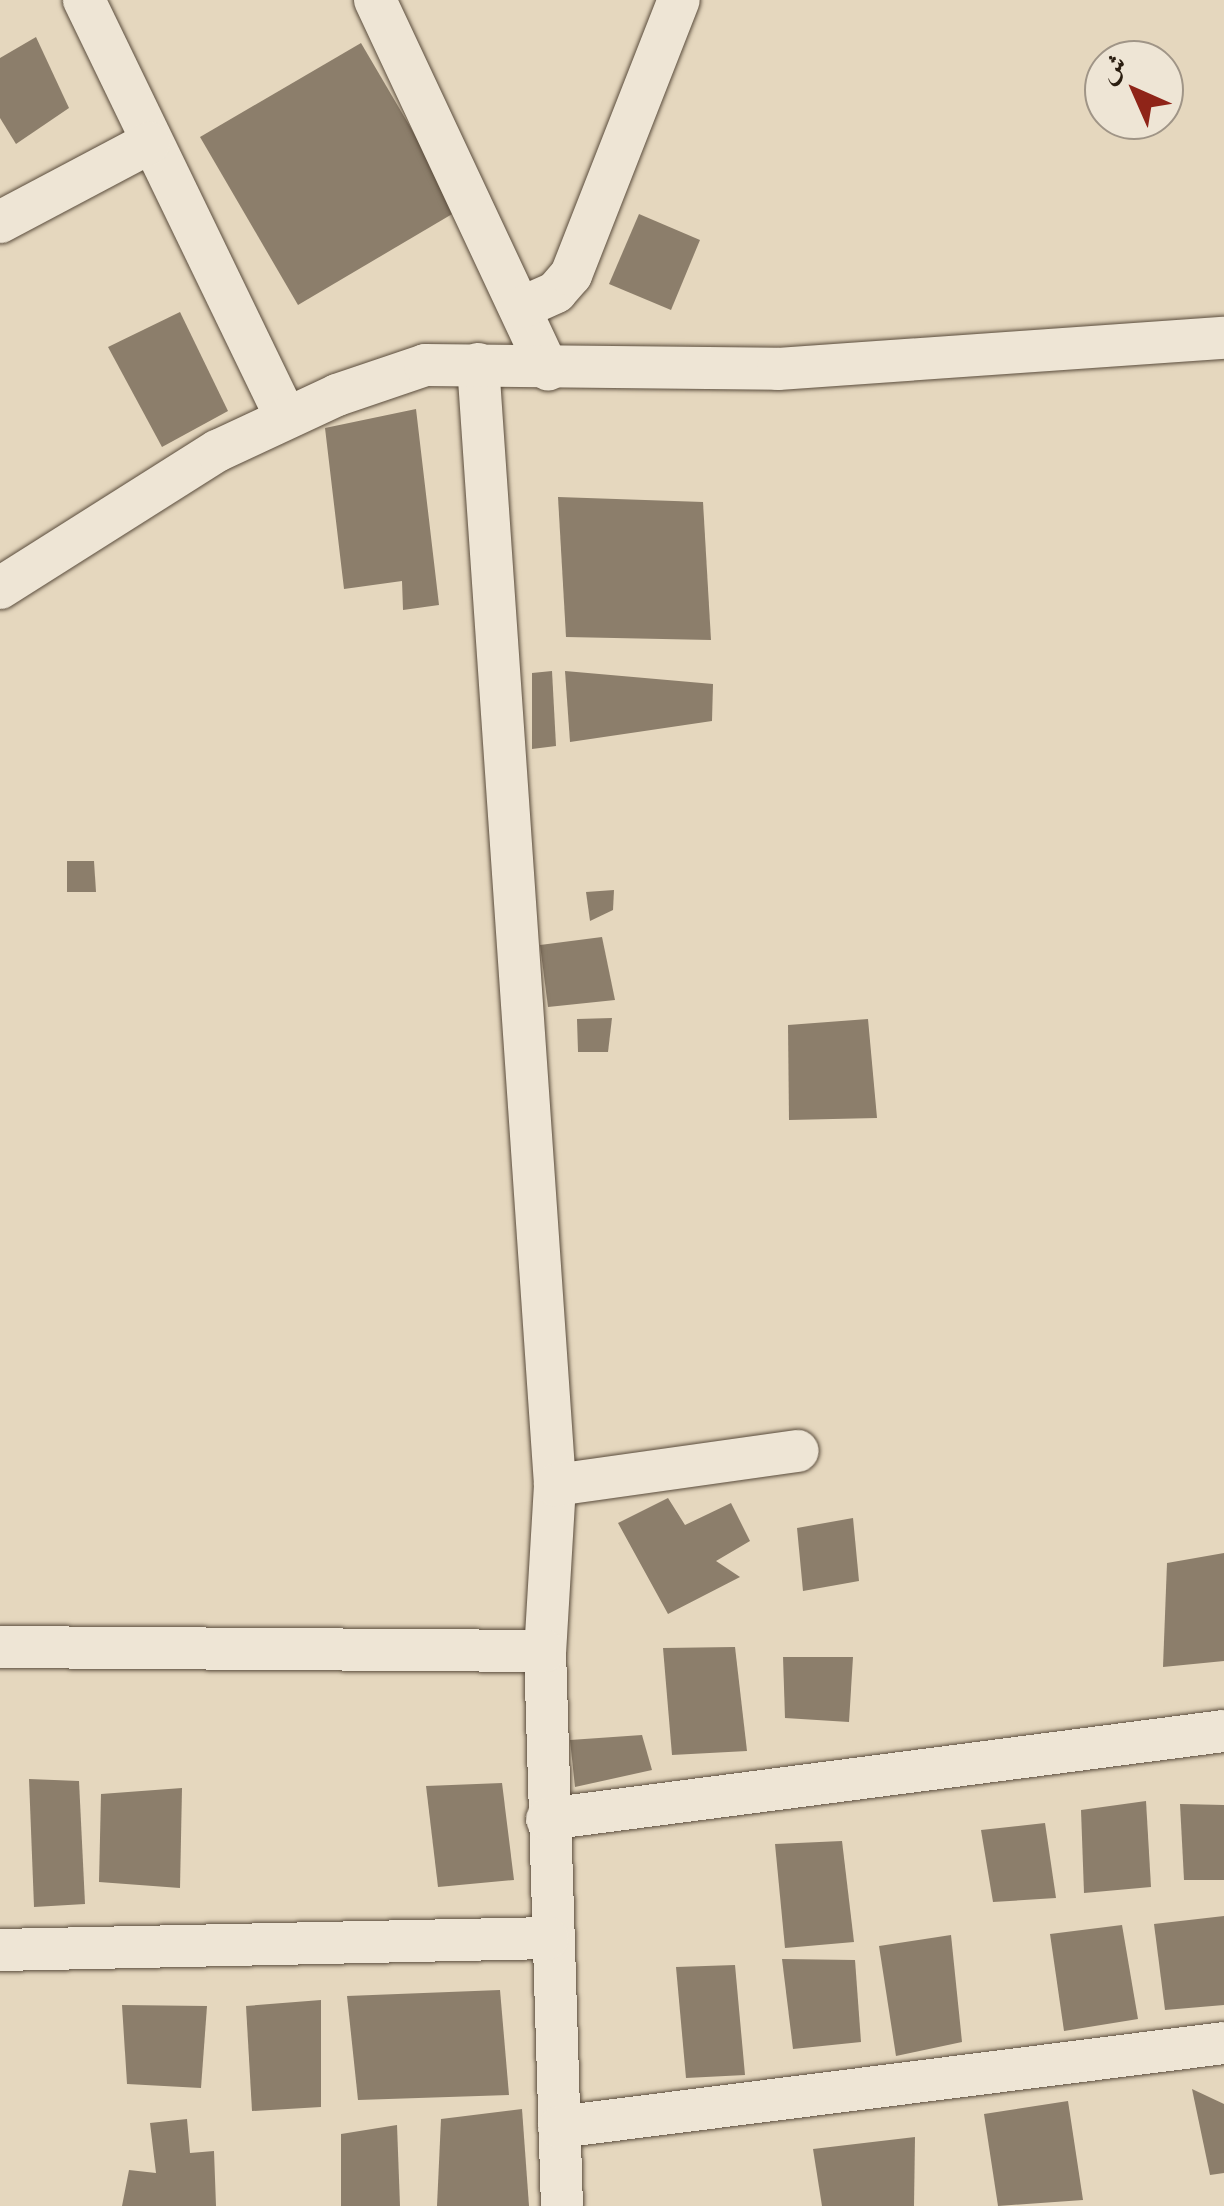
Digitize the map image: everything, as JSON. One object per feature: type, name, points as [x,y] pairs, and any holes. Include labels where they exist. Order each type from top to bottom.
[{"type":"street","points":[[84,0],[149,142],[286,418]]},
{"type":"street","points":[[376,0],[523,307],[548,369]]},
{"type":"street","points":[[523,307],[556,292],[571,275],[678,0]]},
{"type":"street","points":[[0,222],[149,142]]},
{"type":"street","points":[[0,588],[217,451],[286,418],[425,365],[778,369],[1224,338]]},
{"type":"street","points":[[478,364],[555,1486],[544,1651],[548,1938],[562,2206]]},
{"type":"street","points":[[555,1486],[798,1451]]},
{"type":"street","points":[[0,1647],[544,1651]]},
{"type":"street","points":[[547,1819],[1224,1731]]},
{"type":"street","points":[[0,1950],[548,1938]]},
{"type":"street","points":[[559,2128],[1224,2043]]},
{"type":"building","points":[[36,37],[69,108],[16,144],[0,118],[0,58]]},
{"type":"building","points":[[361,43],[459,210],[298,305],[200,137]]},
{"type":"building","points":[[639,214],[700,240],[671,310],[609,284]]},
{"type":"building","points":[[180,312],[228,411],[162,447],[108,347]]},
{"type":"building","points":[[416,409],[439,605],[403,610],[402,581],[344,589],[325,428]]},
{"type":"building","points":[[558,497],[703,502],[711,640],[566,637]]},
{"type":"building","points":[[552,671],[556,746],[532,749],[532,673]]},
{"type":"building","points":[[565,671],[713,684],[712,721],[570,742]]},
{"type":"building","points":[[67,861],[94,861],[96,892],[67,892]]},
{"type":"building","points":[[614,890],[613,910],[590,921],[586,892]]},
{"type":"building","points":[[602,937],[615,1000],[548,1007],[540,945]]},
{"type":"building","points":[[612,1018],[608,1052],[578,1052],[577,1019]]},
{"type":"building","points":[[868,1019],[877,1118],[789,1120],[788,1025]]},
{"type":"building","points":[[668,1498],[685,1525],[731,1503],[750,1541],[716,1561],[740,1577],[668,1614],[618,1523]]},
{"type":"building","points":[[853,1518],[859,1581],[803,1591],[797,1528]]},
{"type":"building","points":[[1224,1553],[1224,1661],[1163,1667],[1167,1563]]},
{"type":"building","points":[[735,1647],[747,1751],[672,1755],[663,1648]]},
{"type":"building","points":[[783,1657],[853,1657],[849,1722],[785,1718]]},
{"type":"building","points":[[642,1735],[652,1770],[575,1787],[570,1740]]},
{"type":"building","points":[[29,1779],[79,1781],[85,1904],[34,1907]]},
{"type":"building","points":[[502,1783],[514,1880],[438,1887],[426,1786]]},
{"type":"building","points":[[182,1788],[180,1888],[99,1882],[101,1794]]},
{"type":"building","points":[[1146,1801],[1151,1887],[1084,1893],[1081,1810]]},
{"type":"building","points":[[1180,1804],[1224,1805],[1224,1880],[1184,1880]]},
{"type":"building","points":[[1045,1823],[1056,1898],[993,1902],[981,1830]]},
{"type":"building","points":[[842,1841],[854,1942],[785,1948],[775,1844]]},
{"type":"building","points":[[1224,1916],[1224,2005],[1165,2010],[1154,1924]]},
{"type":"building","points":[[1122,1925],[1138,2019],[1064,2031],[1050,1934]]},
{"type":"building","points":[[951,1935],[962,2042],[896,2056],[879,1946]]},
{"type":"building","points":[[782,1959],[855,1960],[861,2042],[793,2049]]},
{"type":"building","points":[[735,1965],[745,2075],[686,2078],[676,1967]]},
{"type":"building","points":[[500,1990],[509,2095],[358,2100],[347,1996]]},
{"type":"building","points":[[321,2000],[321,2107],[252,2111],[246,2006]]},
{"type":"building","points":[[122,2005],[207,2006],[201,2088],[127,2084]]},
{"type":"building","points":[[1192,2089],[1224,2104],[1224,2173],[1210,2175]]},
{"type":"building","points":[[1068,2101],[1083,2200],[998,2206],[984,2114]]},
{"type":"building","points":[[522,2109],[529,2206],[437,2206],[441,2119]]},
{"type":"building","points":[[187,2119],[190,2153],[214,2151],[216,2206],[122,2206],[129,2170],[156,2173],[150,2123]]},
{"type":"building","points":[[397,2125],[400,2206],[341,2206],[341,2134]]},
{"type":"building","points":[[915,2137],[914,2206],[822,2206],[813,2149]]}]
